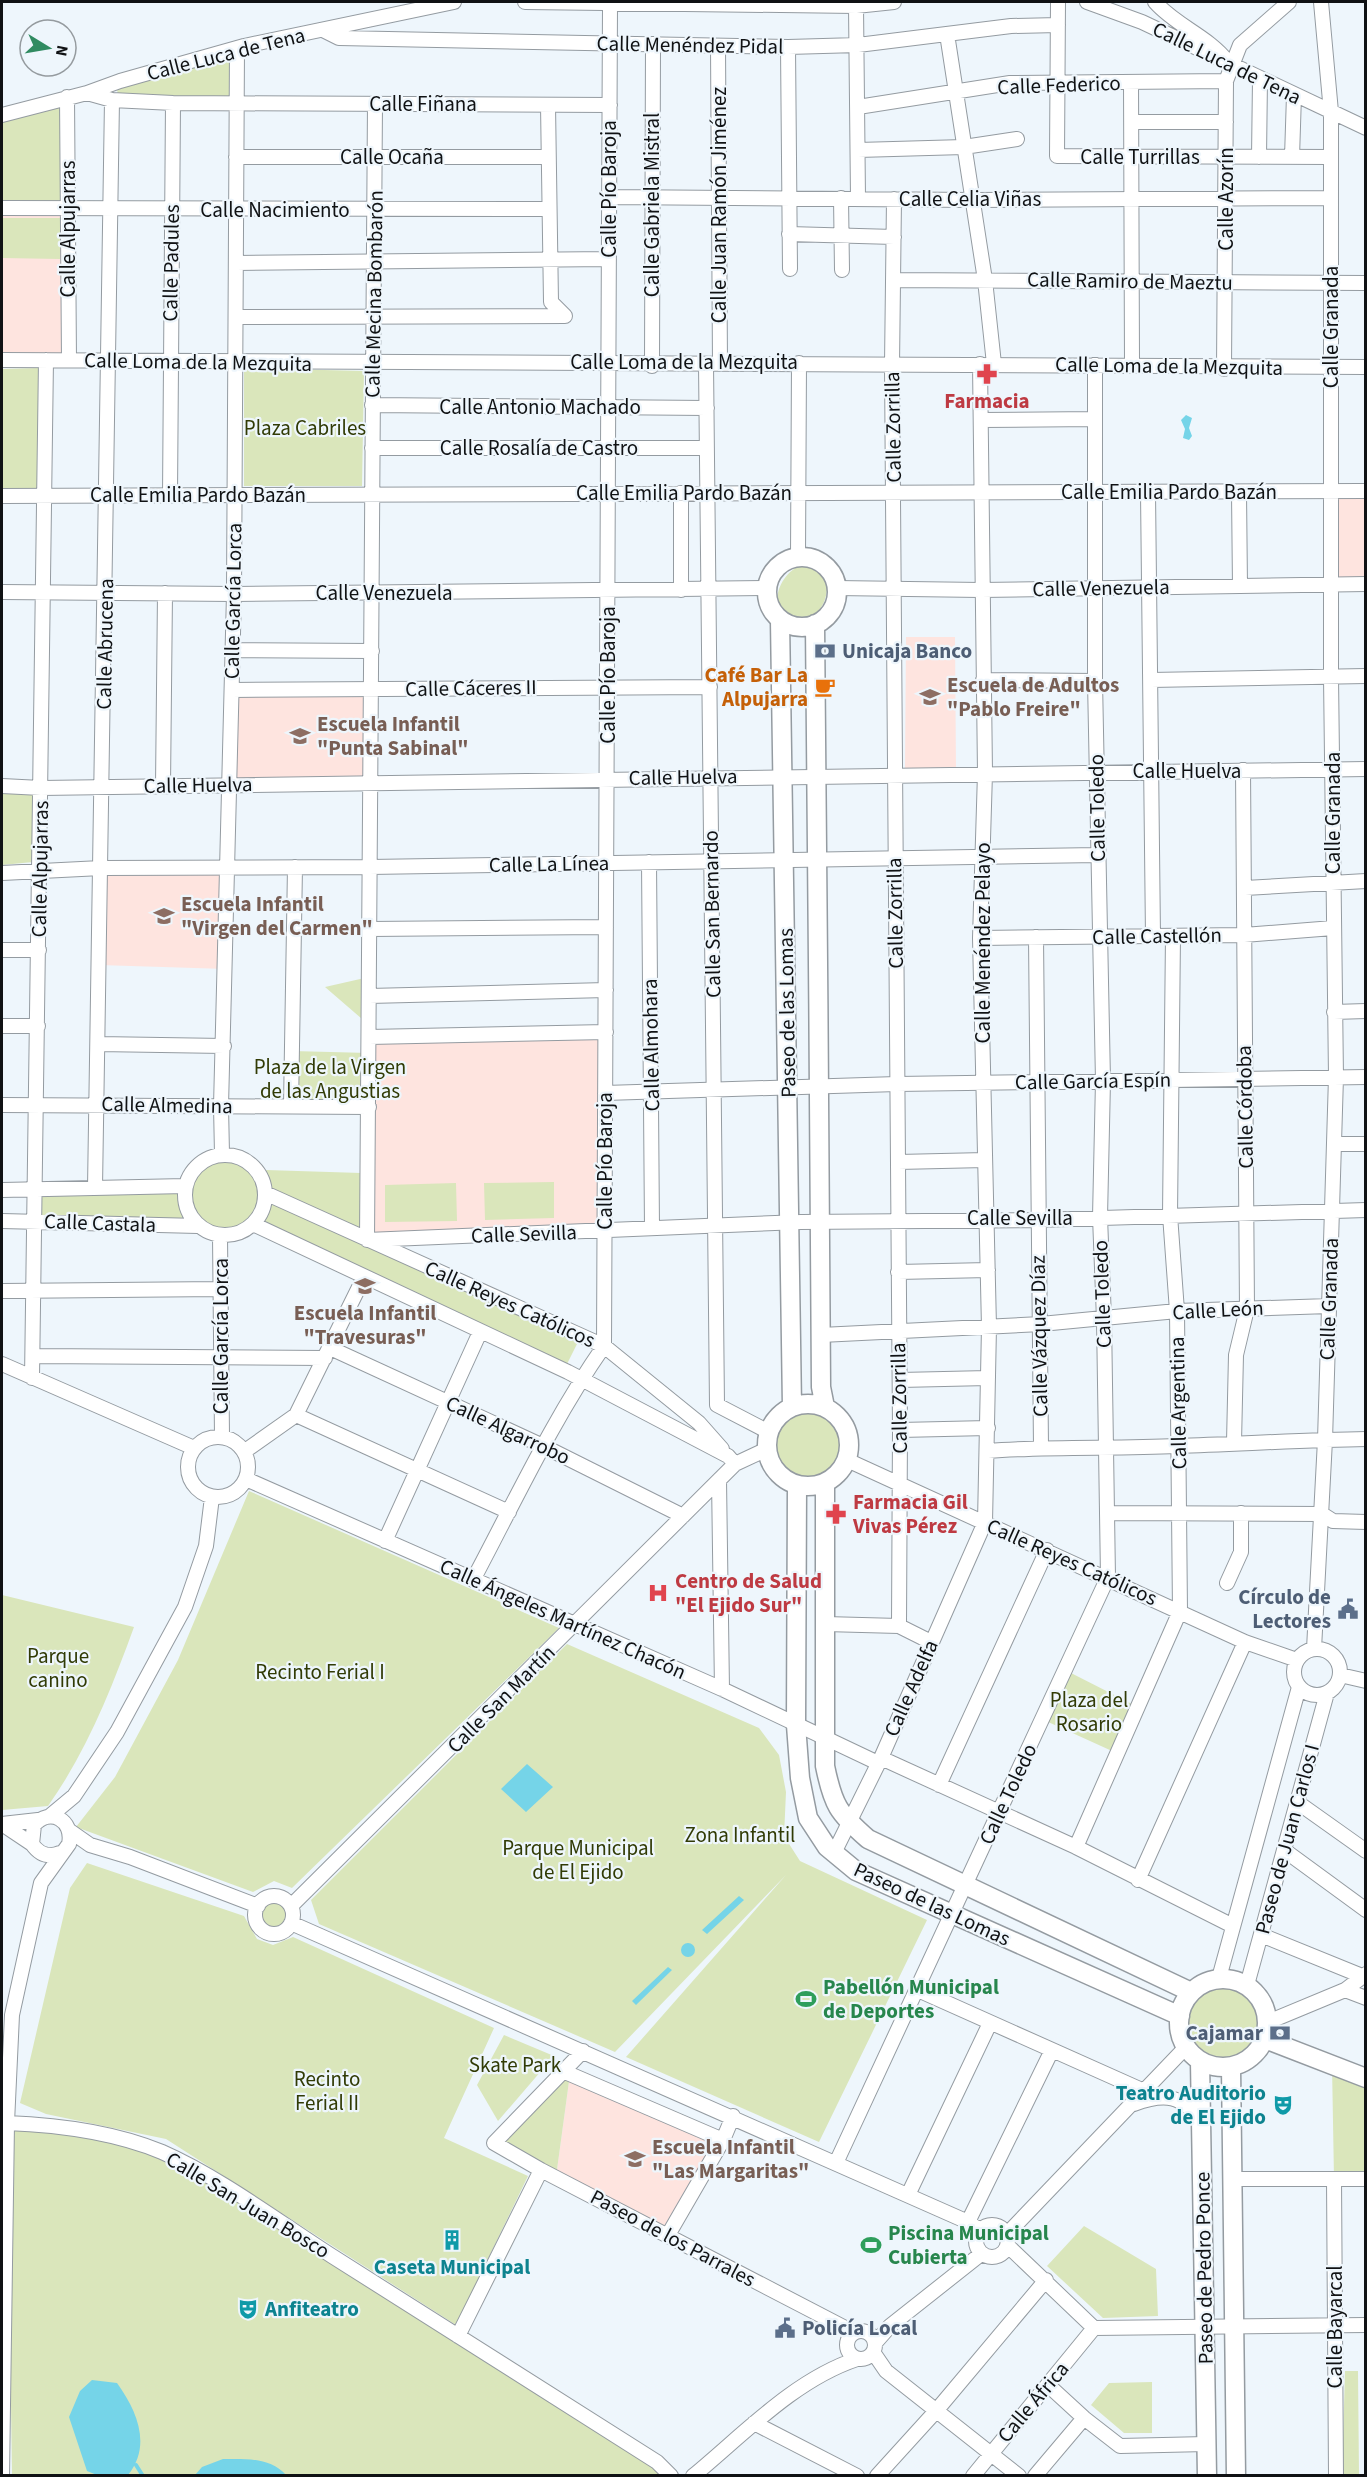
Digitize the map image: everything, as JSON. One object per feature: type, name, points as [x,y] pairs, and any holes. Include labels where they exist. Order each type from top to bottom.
[{"type":"main road","points":[[798,557],[819,561],[828,568],[837,588],[831,610],[815,624],[803,627],[780,620],[768,600],[767,588],[770,577],[777,567],[798,557]]},
{"type":"main road","name":"Paseo de las Lomas","points":[[780,620],[792,1407]]},
{"type":"main road","name":"Paseo de las Lomas","points":[[815,624],[821,1087],[819,1222],[821,1387],[825,1407]]},
{"type":"main road","points":[[814,1404],[825,1407],[836,1414],[846,1429],[850,1448],[847,1460],[835,1478],[825,1483],[807,1487],[797,1485],[776,1472],[768,1441],[776,1419],[792,1407],[814,1404]]},
{"type":"main road","name":"Paseo de las Lomas","points":[[825,1483],[824,1739],[825,1766],[831,1798],[850,1824],[868,1839],[1191,1992]]},
{"type":"main road","name":"Paseo de las Lomas","points":[[797,1485],[796,1725],[800,1778],[808,1818],[834,1853],[856,1872],[1179,2016]]},
{"type":"main road","points":[[1219,1978],[1234,1979],[1247,1985],[1262,2001],[1267,2030],[1257,2052],[1246,2062],[1231,2067],[1210,2065],[1200,2061],[1186,2048],[1179,2016],[1191,1992],[1209,1980],[1219,1978]]},
{"type":"main road","points":[[1267,2030],[1365,2078]]},
{"type":"main road","name":"Paseo de Pedro Ponce","points":[[1200,2061],[1207,2475]]},
{"type":"main road","name":"Paseo de Pedro Ponce","points":[[1231,2067],[1236,2475]]},
{"type":"street","name":"Calle Luca de Tena","points":[[2,115],[87,93],[120,81],[237,48],[454,2]]},
{"type":"street","points":[[525,2],[856,6],[894,2]]},
{"type":"street","points":[[1058,2],[1058,83]]},
{"type":"street","name":"Calle Luca de Tena","points":[[1087,2],[1142,22],[1365,128]]},
{"type":"street","points":[[1155,2],[1166,14],[1216,46],[1231,66]]},
{"type":"street","name":"Calle Azorín","points":[[1224,369],[1227,81],[1240,45],[1289,2]]},
{"type":"street","name":"Calle Granada","points":[[1314,1649],[1325,1440],[1336,1077],[1331,677],[1331,112],[1321,2]]},
{"type":"street","name":"Calle Pío Baroja","points":[[604,1346],[610,4]]},
{"type":"street","points":[[856,6],[858,198]]},
{"type":"street","name":"Calle Menéndez Pidal","points":[[323,30],[339,38],[788,47],[858,45],[1011,26],[1058,25]]},
{"type":"street","points":[[947,34],[973,200],[994,364]]},
{"type":"street","name":"Calle Gabriela Mistral","points":[[652,366],[653,44]]},
{"type":"street","name":"Calle Juan Ramón Jiménez","points":[[713,364],[720,198],[718,46]]},
{"type":"street","points":[[788,47],[790,269]]},
{"type":"street","name":"Calle García Lorca","points":[[222,1154],[221,1106],[229,867],[228,785],[234,594],[237,48]]},
{"type":"street","points":[[1259,157],[1260,80]]},
{"type":"street","name":"Calle Federico","points":[[858,107],[1010,83],[1227,81]]},
{"type":"street","points":[[1131,82],[1132,364]]},
{"type":"street","name":"Calle Turrillas","points":[[1058,83],[1057,156],[1331,157]]},
{"type":"street","name":"Calle Fiñana","points":[[87,93],[112,100],[173,103],[609,105]]},
{"type":"street","points":[[1292,157],[1294,95]]},
{"type":"street","name":"Calle Alpujarras","points":[[67,97],[69,360]]},
{"type":"street","name":"Calle Abrucena","points":[[95,1188],[112,100]]},
{"type":"street","name":"Calle Padules","points":[[170,496],[169,361],[173,103]]},
{"type":"street","name":"Calle Mecina Bombarón","points":[[367,1240],[375,103]]},
{"type":"street","points":[[236,317],[565,316],[551,302],[548,105]]},
{"type":"street","points":[[1132,122],[1226,122]]},
{"type":"street","points":[[858,150],[964,147],[1017,139]]},
{"type":"street","name":"Calle Ocaña","points":[[236,157],[547,157]]},
{"type":"street","name":"Calle Celia Viñas","points":[[609,197],[973,200],[1331,198]]},
{"type":"street","points":[[841,198],[842,270]]},
{"type":"street","name":"Calle Zorrilla","points":[[894,199],[892,365],[894,857],[900,1380],[899,1626]]},
{"type":"street","name":"Calle Nacimiento","points":[[2,208],[548,209]]},
{"type":"street","points":[[789,234],[894,237]]},
{"type":"street","points":[[236,263],[609,259]]},
{"type":"street","name":"Calle Ramiro de Maeztu","points":[[894,280],[1365,283]]},
{"type":"street","name":"Calle Loma de la Mezquita","points":[[2,360],[234,363],[609,362],[652,366],[799,363],[1132,364],[1224,369],[1365,367]]},
{"type":"street","name":"Calle Alpujarras","points":[[33,1378],[46,360]]},
{"type":"street","points":[[798,557],[799,363]]},
{"type":"street","name":"Calle San Bernardo","points":[[713,364],[707,408],[707,448],[717,1405],[768,1441]]},
{"type":"street","name":"Calle Menéndez Pelayo","points":[[980,364],[985,773],[980,938],[989,1327],[985,1522]]},
{"type":"street","name":"Calle Toledo","points":[[836,2163],[953,1916],[1108,1577],[1100,1218],[1103,1081],[1096,771],[1095,365]]},
{"type":"street","name":"Calle Antonio Machado","points":[[372,405],[707,408]]},
{"type":"street","points":[[981,420],[1095,419]]},
{"type":"street","name":"Calle Rosalía de Castro","points":[[372,448],[707,448]]},
{"type":"street","name":"Calle Emilia Pardo Bazán","points":[[2,496],[1365,491]]},
{"type":"street","points":[[681,493],[681,590]]},
{"type":"street","points":[[1148,493],[1153,771],[1153,936]]},
{"type":"street","points":[[1239,493],[1240,586]]},
{"type":"street","name":"Calle Venezuela","points":[[837,588],[981,590],[1365,584]]},
{"type":"street","name":"Calle Venezuela","points":[[2,592],[234,594],[767,588]]},
{"type":"street","points":[[162,786],[165,593]]},
{"type":"street","points":[[232,650],[372,651]]},
{"type":"street","points":[[1151,680],[1365,676]]},
{"type":"street","points":[[983,680],[1095,681]]},
{"type":"street","name":"Calle Cáceres II","points":[[232,690],[710,687]]},
{"type":"street","name":"Calle Huelva","points":[[2,786],[41,788],[607,778],[1365,769]]},
{"type":"street","name":"Calle Córdoba","points":[[1234,1442],[1236,1355],[1247,1309],[1243,770]]},
{"type":"street","name":"Calle La Línea","points":[[2,873],[101,867],[370,867],[982,855],[1098,855]]},
{"type":"street","name":"Calle Almohara","points":[[649,862],[652,1228]]},
{"type":"street","points":[[291,1106],[295,867]]},
{"type":"street","points":[[1245,888],[1365,881]]},
{"type":"street","points":[[370,929],[606,927]]},
{"type":"street","name":"Calle Castellón","points":[[980,938],[1244,935],[1333,927]]},
{"type":"street","name":"Calle Argentina","points":[[1076,1847],[1180,1611],[1177,1311],[1170,1215],[1173,936]]},
{"type":"street","name":"Calle Vázquez Díaz","points":[[1036,938],[1041,1447]]},
{"type":"street","points":[[2,950],[39,950]]},
{"type":"street","points":[[369,996],[606,990]]},
{"type":"street","points":[[1334,1012],[1365,1011]]},
{"type":"street","points":[[2,1026],[38,1026]]},
{"type":"street","points":[[369,1037],[606,1032]]},
{"type":"street","points":[[98,1044],[224,1046]]},
{"type":"street","name":"Calle García Espín","points":[[788,1087],[1365,1077]]},
{"type":"street","points":[[605,1093],[788,1087]]},
{"type":"street","name":"Calle Almedina","points":[[2,1105],[369,1107]]},
{"type":"street","points":[[1334,1144],[1365,1144]]},
{"type":"street","points":[[222,1154],[235,1156],[251,1165],[262,1181],[265,1193],[260,1215],[253,1224],[232,1235],[220,1236],[198,1226],[186,1208],[185,1186],[198,1164],[222,1154]]},
{"type":"street","points":[[898,1162],[985,1160]]},
{"type":"street","name":"Calle Castala","points":[[2,1190],[185,1186]]},
{"type":"street","name":"Calle Reyes Católicos","points":[[265,1193],[604,1346],[699,1423],[732,1460]]},
{"type":"street","name":"Calle Sevilla","points":[[367,1240],[819,1222],[986,1218],[1037,1220],[1365,1210]]},
{"type":"street","name":"Calle Castala","points":[[2,1221],[198,1226]]},
{"type":"street","name":"Calle Reyes Católicos","points":[[253,1224],[581,1379],[732,1460]]},
{"type":"street","name":"Calle García Lorca","points":[[220,1236],[222,1436]]},
{"type":"street","points":[[898,1272],[988,1270]]},
{"type":"street","points":[[245,1451],[296,1415],[364,1277]]},
{"type":"street","points":[[2,1291],[221,1289]]},
{"type":"street","name":"Calle León","points":[[821,1335],[1041,1324],[1177,1311],[1329,1306]]},
{"type":"street","points":[[385,1541],[480,1332]]},
{"type":"street","points":[[474,1580],[543,1446],[581,1379],[604,1346]]},
{"type":"street","name":"Calle Algarrobo","points":[[34,1356],[221,1357],[327,1353],[448,1401],[683,1516]]},
{"type":"street","points":[[2,1364],[194,1448]]},
{"type":"street","points":[[900,1380],[988,1378]]},
{"type":"street","points":[[296,1415],[509,1512]]},
{"type":"street","points":[[900,1430],[988,1428]]},
{"type":"street","points":[[222,1436],[231,1439],[245,1451],[248,1460],[246,1479],[232,1494],[212,1497],[203,1493],[190,1477],[189,1457],[194,1448],[211,1437],[222,1436]]},
{"type":"street","points":[[988,1451],[1041,1447],[1105,1448],[1365,1439]]},
{"type":"street","name":"Calle San Martín","points":[[291,1906],[576,1625],[719,1480],[732,1460],[768,1441]]},
{"type":"street","name":"Calle Reyes Católicos","points":[[847,1460],[1108,1577],[1245,1642],[1297,1660]]},
{"type":"street","name":"Calle Ángeles Martínez Chacón","points":[[246,1479],[722,1689],[824,1739],[939,1785],[1076,1847],[1233,1926]]},
{"type":"street","points":[[719,1480],[722,1689]]},
{"type":"street","points":[[41,1883],[31,1831],[44,1818],[74,1796],[117,1732],[185,1607],[206,1546],[212,1497]]},
{"type":"street","points":[[1108,1513],[1322,1514],[1333,1521],[1365,1522]]},
{"type":"street","points":[[1227,1583],[1240,1552],[1241,1514]]},
{"type":"street","name":"Calle Adelfa","points":[[834,1853],[879,1761],[985,1522]]},
{"type":"street","points":[[939,1785],[1047,1550]]},
{"type":"street","points":[[825,1624],[899,1626],[931,1642]]},
{"type":"street","points":[[1138,1880],[1245,1642]]},
{"type":"street","points":[[1314,1649],[1322,1649],[1334,1656],[1340,1675],[1338,1683],[1327,1693],[1312,1695],[1299,1688],[1293,1674],[1297,1660],[1308,1650],[1314,1649]]},
{"type":"street","points":[[1340,1675],[1365,1682]]},
{"type":"street","name":"Paseo de Juan Carlos I","points":[[1219,1978],[1299,1688]]},
{"type":"street","name":"Paseo de Juan Carlos I","points":[[1247,1985],[1327,1693]]},
{"type":"street","points":[[2,2475],[7,2123],[12,2015],[41,1883],[69,1844],[68,1828],[74,1796]]},
{"type":"street","points":[[1297,1802],[1365,1851]]},
{"type":"street","points":[[2,1824],[44,1818],[68,1828],[90,1845],[130,1857],[258,1906]]},
{"type":"street","points":[[2,1824],[47,1856],[90,1845]]},
{"type":"street","points":[[1284,1850],[1365,1910]]},
{"type":"street","points":[[272,1896],[283,1898],[291,1906],[291,1923],[283,1931],[266,1931],[256,1917],[258,1906],[272,1896]]},
{"type":"street","points":[[291,1923],[733,2116],[974,2226],[994,2225],[1094,2328],[1365,2325]]},
{"type":"street","points":[[1261,1935],[1364,1975]]},
{"type":"street","points":[[1267,2030],[1345,1990],[1364,1975]]},
{"type":"street","points":[[918,1990],[1144,2091]]},
{"type":"street","points":[[1345,1990],[1365,1998]]},
{"type":"street","points":[[909,2195],[990,2023]]},
{"type":"street","points":[[693,2475],[754,2423],[833,2367],[863,2341],[890,2326],[981,2254],[997,2256],[1007,2240],[1186,2048]]},
{"type":"street","points":[[981,2254],[975,2239],[974,2226],[1052,2050]]},
{"type":"street","points":[[583,2051],[565,2072],[723,2140]]},
{"type":"street","name":"Paseo de los Parrales","points":[[565,2072],[494,2143],[863,2341]]},
{"type":"street","points":[[1132,2104],[1152,2097],[1170,2097],[1193,2110],[1201,2123]]},
{"type":"street","points":[[668,2235],[723,2140],[733,2116]]},
{"type":"street","name":"Calle San Juan Bosco","points":[[7,2123],[39,2124],[100,2133],[162,2152],[209,2178],[657,2462],[671,2475]]},
{"type":"street","points":[[458,2336],[541,2170]]},
{"type":"street","points":[[1232,2178],[1365,2179]]},
{"type":"street","name":"Calle Bayarcal","points":[[1334,2179],[1336,2475]]},
{"type":"street","points":[[877,2475],[936,2411],[1046,2280]]},
{"type":"street","name":"Calle África","points":[[973,2475],[1094,2328]]},
{"type":"street","points":[[833,2367],[866,2358],[863,2341]]},
{"type":"street","points":[[863,2341],[886,2371],[1019,2475]]},
{"type":"street","points":[[1048,2385],[1084,2418],[1120,2446],[1206,2444]]},
{"type":"street","points":[[1035,2475],[1084,2418]]},
{"type":"street","points":[[754,2423],[857,2475]]},
{"type":"shaded area","points":[[2,208],[68,208],[69,360],[2,360]]},
{"type":"shaded area","points":[[1332,491],[1365,491],[1365,582],[1331,585]]},
{"type":"shaded area","name":"Escuela de Adultos \"Pablo Freire\"","points":[[906,637],[955,637],[956,769],[905,769]]},
{"type":"shaded area","name":"Escuela Infantil \"Punta Sabinal\"","points":[[371,689],[371,782],[228,785],[232,690]]},
{"type":"shaded area","name":"Escuela Infantil \"Virgen del Carmen\"","points":[[229,867],[226,969],[99,965],[101,868]]},
{"type":"shaded area","points":[[606,1032],[604,1230],[367,1240],[369,1037]]},
{"type":"shaded area","name":"Escuela Infantil \"Las Margaritas\"","points":[[570,2074],[723,2140],[668,2235],[556,2177]]},
{"type":"green space","points":[[232,57],[232,99],[118,96],[117,89]]},
{"type":"green space","points":[[63,105],[66,205],[2,204],[2,121]]},
{"type":"green space","points":[[2,218],[61,218],[60,259],[2,258]]},
{"type":"green space","points":[[39,368],[37,490],[2,488],[2,369]]},
{"type":"green space","name":"Plaza Cabriles","points":[[244,368],[364,371],[362,486],[244,486]]},
{"type":"green space","points":[[801,565],[813,568],[827,581],[827,589],[820,610],[809,618],[801,619],[784,614],[777,600],[781,584],[793,570]]},
{"type":"green space","points":[[2,793],[36,795],[33,862],[2,865]]},
{"type":"green space","points":[[369,977],[369,1025],[325,987]]},
{"type":"green space","name":"Plaza de la Virgen de las Angustias","points":[[292,1051],[369,1053],[369,1107],[291,1106]]},
{"type":"green space","points":[[225,1162],[238,1165],[249,1172],[256,1183],[259,1196],[256,1209],[249,1220],[238,1227],[225,1230],[212,1227],[201,1220],[194,1209],[191,1196],[194,1183],[201,1172],[212,1165]]},
{"type":"green space","points":[[266,1170],[361,1173],[361,1230],[271,1189]]},
{"type":"green space","points":[[554,1182],[554,1218],[485,1220],[484,1183]]},
{"type":"green space","points":[[456,1183],[457,1221],[385,1222],[385,1185]]},
{"type":"green space","points":[[179,1192],[183,1221],[41,1218],[41,1196]]},
{"type":"green space","points":[[273,1202],[579,1340],[566,1366],[263,1223]]},
{"type":"green space","points":[[808,1409],[822,1412],[834,1419],[841,1431],[844,1445],[841,1459],[834,1471],[822,1478],[808,1481],[794,1478],[782,1471],[775,1459],[772,1445],[775,1431],[782,1419],[794,1412]]},
{"type":"green space","name":"Recinto Ferial I","points":[[249,1491],[559,1628],[292,1888],[274,1881],[253,1892],[76,1827],[115,1777],[178,1660]]},
{"type":"green space","name":"Parque canino","points":[[2,1595],[134,1627],[107,1697],[86,1742],[48,1806],[2,1810]]},
{"type":"green space","name":"Parque Municipal de El Ejido","points":[[567,1644],[759,1728],[779,1755],[786,1792],[784,1836],[800,1861],[927,1920],[819,2142],[626,2057],[786,1875],[615,2052],[319,1924],[311,1900]]},
{"type":"green space","name":"Plaza del Rosario","points":[[1069,1672],[1132,1704],[1112,1751],[1046,1721]]},
{"type":"green space","name":"Recinto Ferial II","points":[[87,1863],[244,1916],[257,1939],[273,1945],[293,1937],[494,2028],[444,2138],[528,2176],[456,2325],[166,2139],[46,2114],[20,2103],[70,1888]]},
{"type":"green space","points":[[274,1896],[287,1902],[293,1915],[287,1928],[274,1934],[261,1928],[255,1915],[261,1902]]},
{"type":"green space","points":[[1231,1985],[1244,1991],[1255,2002],[1261,2015],[1259,2038],[1244,2055],[1231,2061],[1215,2061],[1202,2055],[1187,2038],[1185,2015],[1191,2002],[1208,1987]]},
{"type":"green space","name":"Skate Park","points":[[504,2035],[554,2056],[498,2121],[477,2085]]},
{"type":"green space","points":[[1332,2065],[1365,2078],[1365,2179],[1334,2179]]},
{"type":"green space","points":[[570,2074],[556,2177],[494,2143]]},
{"type":"green space","points":[[7,2123],[39,2124],[162,2152],[666,2475],[12,2475]]},
{"type":"green space","points":[[1084,2226],[1156,2269],[1158,2316],[1103,2318],[1047,2266]]},
{"type":"green space","points":[[1345,2371],[1358,2371],[1359,2475],[1342,2476]]},
{"type":"green space","points":[[1152,2382],[1152,2433],[1124,2433],[1091,2405],[1109,2383]]},
{"type":"water","points":[[1186,415],[1192,418],[1189,428],[1192,436],[1189,440],[1183,438],[1185,429],[1181,420]]},
{"type":"water","points":[[527,1764],[553,1787],[526,1812],[501,1789]]},
{"type":"water","points":[[739,1896],[744,1900],[707,1934],[702,1930]]},
{"type":"water","points":[[685,1943],[691,1943],[695,1950],[691,1957],[685,1957],[681,1953],[681,1947]]},
{"type":"water","points":[[668,1967],[672,1970],[636,2005],[632,2001]]},
{"type":"water","points":[[92,2380],[117,2383],[136,2417],[139,2428],[139,2452],[128,2475],[97,2475],[87,2471],[69,2417],[80,2391]]},
{"type":"water","points":[[223,2459],[265,2462],[280,2469],[286,2475],[195,2475],[202,2467]]},
{"type":"waterway","points":[[136,2465],[143,2476]]},
{"type":"place","name":"Farmacia","points":[[987,374]]},
{"type":"place","name":"Unicaja Banco","points":[[825,651]]},
{"type":"place","name":"Café Bar La Alpujarra","points":[[825,687]]},
{"type":"place","name":"Escuela de Adultos \"Pablo Freire\"","points":[[930,697]]},
{"type":"place","name":"Escuela Infantil \"Punta Sabinal\"","points":[[300,736]]},
{"type":"place","name":"Escuela Infantil \"Virgen del Carmen\"","points":[[164,916]]},
{"type":"place","name":"Escuela Infantil \"Travesuras\"","points":[[365,1286]]},
{"type":"place","name":"Farmacia Gil Vivas Pérez","points":[[836,1514]]},
{"type":"place","name":"Centro de Salud \"El Ejido Sur\"","points":[[658,1593]]},
{"type":"place","name":"Círculo de Lectores","points":[[1348,1609]]},
{"type":"place","name":"Pabellón Municipal de Deportes","points":[[806,1999]]},
{"type":"place","name":"Cajamar","points":[[1280,2033]]},
{"type":"place","name":"Teatro Auditorio de El Ejido","points":[[1283,2105]]},
{"type":"place","name":"Escuela Infantil \"Las Margaritas\"","points":[[635,2159]]},
{"type":"place","name":"Caseta Municipal","points":[[452,2240]]},
{"type":"place","name":"Piscina Municipal Cubierta","points":[[871,2245]]},
{"type":"place","name":"Anfiteatro","points":[[248,2309]]},
{"type":"place","name":"Policía Local","points":[[785,2328]]},
{"type":"park label","name":"Zona Infantil","points":[[740,1835]]}]
